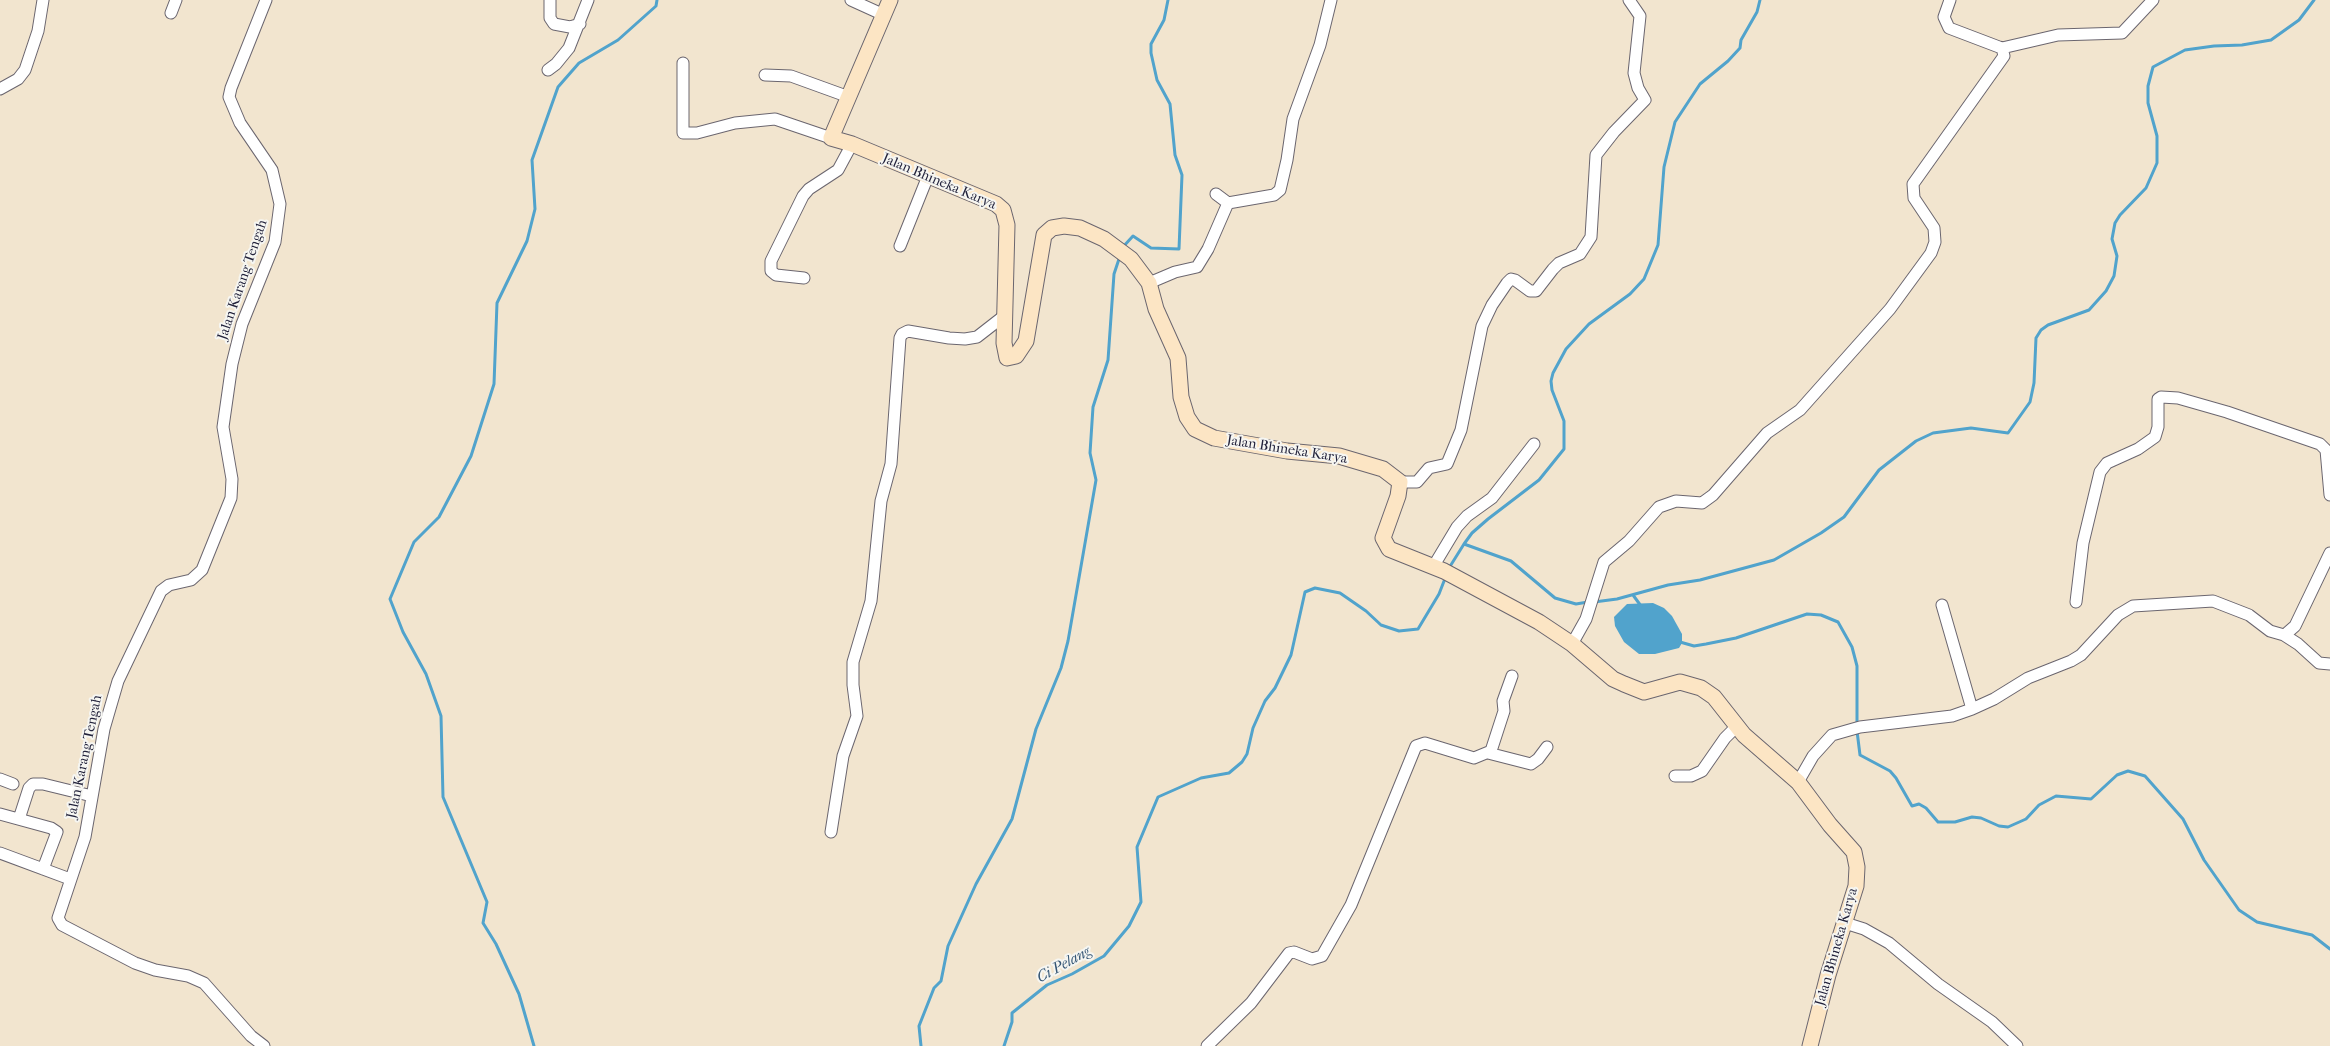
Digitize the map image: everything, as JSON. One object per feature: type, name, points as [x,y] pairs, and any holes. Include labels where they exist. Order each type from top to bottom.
[{"type":"street","points":[[0,89],[18,79],[25,70],[38,31],[43,0]]},
{"type":"street","points":[[171,13],[176,0]]},
{"type":"street","name":"Jalan Karang Tengah","points":[[264,1046],[251,1036],[204,983],[188,976],[155,970],[135,963],[62,925],[58,915],[85,837],[110,704],[118,681],[161,591],[169,585],[192,580],[202,570],[231,498],[232,479],[223,427],[232,364],[242,324],[275,242],[280,204],[279,191],[272,170],[240,123],[230,97],[231,88],[266,0]]},
{"type":"street","points":[[550,0],[550,18],[554,24],[570,27],[580,24]]},
{"type":"street","points":[[548,70],[556,64],[569,48],[588,0]]},
{"type":"street","points":[[851,0],[884,15]]},
{"type":"street","points":[[684,63],[683,132],[697,133],[720,126],[775,119],[831,138],[890,0]]},
{"type":"street","points":[[1216,194],[1228,203],[1274,195],[1280,190],[1293,119],[1320,45],[1331,0]]},
{"type":"street","points":[[1400,482],[1417,482],[1429,468],[1446,464],[1461,430],[1482,326],[1492,304],[1506,283],[1511,279],[1515,280],[1530,291],[1536,291],[1559,263],[1580,254],[1591,237],[1596,155],[1614,132],[1645,100],[1638,88],[1634,74],[1640,16],[1629,0]]},
{"type":"street","points":[[1950,0],[1944,17],[1949,28],[2002,48],[2058,35],[2122,33],[2153,0]]},
{"type":"street","points":[[1572,644],[1586,620],[1604,562],[1629,542],[1659,507],[1676,501],[1702,504],[1713,495],[1767,433],[1800,410],[1875,327],[1931,253],[1935,242],[1934,228],[1914,198],[1913,184],[2002,59],[2002,48]]},
{"type":"street","points":[[765,75],[791,76],[849,97]]},
{"type":"street","name":"Jalan Bhineka Karya","points":[[831,138],[852,144],[996,204],[1003,210],[1008,224],[1004,316],[1004,352],[1007,358],[1013,358],[1026,341],[1043,239],[1047,232],[1058,227],[1080,228],[1104,239],[1131,259],[1149,283],[1156,309],[1178,358],[1181,397],[1187,417],[1195,429],[1214,438],[1287,451],[1339,456],[1383,470],[1400,482],[1398,496],[1386,527],[1384,543],[1389,549],[1433,566],[1525,614],[1572,644],[1613,679],[1638,691],[1650,691],[1680,682],[1696,685],[1714,697],[1737,726],[1798,782],[1856,856],[1856,886],[1826,983],[1810,1046]]},
{"type":"street","points":[[804,278],[776,275],[771,271],[772,261],[804,196],[809,189],[838,170],[852,144]]},
{"type":"street","points":[[900,246],[928,176]]},
{"type":"street","points":[[1149,283],[1175,272],[1198,267],[1228,203]]},
{"type":"street","points":[[831,832],[843,756],[857,716],[853,685],[854,662],[867,620],[881,502],[891,464],[900,338],[902,334],[908,331],[949,338],[965,339],[977,337],[1004,316]]},
{"type":"street","points":[[2076,602],[2083,543],[2100,472],[2107,463],[2150,442],[2155,437],[2158,427],[2158,399],[2161,397],[2178,398],[2227,412],[2320,444],[2326,450],[2327,486],[2330,496]]},
{"type":"street","points":[[1433,566],[1457,528],[1467,516],[1492,498],[1534,444]]},
{"type":"street","points":[[2284,635],[2295,626],[2330,553]]},
{"type":"street","points":[[1798,782],[1822,744],[1839,732],[1935,719],[1972,709],[1994,699],[2028,678],[2062,666],[2081,655],[2118,614],[2133,606],[2213,601],[2250,615],[2270,631],[2284,635],[2298,644],[2319,663],[2330,664]]},
{"type":"street","points":[[1942,605],[1972,709]]},
{"type":"street","points":[[1207,1046],[1250,1003],[1289,953],[1294,952],[1312,959],[1322,956],[1351,904],[1416,746],[1426,743],[1474,758],[1488,753],[1495,745],[1504,711],[1503,701],[1512,676]]},
{"type":"street","points":[[1675,776],[1691,776],[1702,771],[1725,738],[1737,726]]},
{"type":"street","points":[[1488,753],[1531,764],[1538,759],[1547,747]]},
{"type":"street","points":[[0,779],[13,784]]},
{"type":"street","points":[[19,819],[29,788],[33,784],[43,784],[92,796]]},
{"type":"street","points":[[0,814],[57,832],[44,869]]},
{"type":"street","points":[[0,853],[70,879]]},
{"type":"street","points":[[1845,923],[1864,929],[1888,942],[1938,984],[1992,1022],[2017,1046]]},
{"type":"water","points":[[1653,603],[1664,608],[1672,616],[1682,634],[1682,643],[1679,648],[1655,654],[1639,654],[1624,642],[1615,626],[1614,617],[1627,604]]},
{"type":"waterway","points":[[534,1046],[519,994],[496,944],[483,923],[487,902],[443,797],[441,716],[426,674],[403,632],[390,599],[414,542],[439,517],[471,456],[494,384],[497,303],[527,241],[535,209],[532,160],[558,87],[579,63],[618,40],[656,6],[657,0]]},
{"type":"waterway","points":[[1122,248],[1133,236],[1151,248],[1179,249],[1182,175],[1175,155],[1170,104],[1157,80],[1151,53],[1151,44],[1164,20],[1168,0]]},
{"type":"waterway","points":[[1464,544],[1472,533],[1488,519],[1539,480],[1564,449],[1564,421],[1552,390],[1551,381],[1553,373],[1566,349],[1589,324],[1630,294],[1644,279],[1658,245],[1664,167],[1675,122],[1700,84],[1728,61],[1740,48],[1741,40],[1757,12],[1760,0]]},
{"type":"waterway","points":[[1594,602],[1617,599],[1668,585],[1700,580],[1774,560],[1821,533],[1844,517],[1879,470],[1916,441],[1933,433],[1971,428],[2008,433],[2030,402],[2034,383],[2036,338],[2041,330],[2048,325],[2089,310],[2106,291],[2114,276],[2117,256],[2112,239],[2115,223],[2120,215],[2146,188],[2157,163],[2157,136],[2148,103],[2148,86],[2153,67],[2185,50],[2242,45],[2271,40],[2299,20],[2314,0]]},
{"type":"waterway","points":[[921,1046],[919,1026],[934,988],[941,981],[948,946],[976,884],[1012,819],[1036,729],[1061,668],[1068,641],[1096,480],[1090,453],[1093,407],[1108,360],[1114,274],[1120,256]]},
{"type":"waterway","points":[[1449,568],[1464,544],[1511,561],[1555,598],[1576,604],[1588,602]]},
{"type":"waterway","name":"Ci Pelang","points":[[1004,1046],[1012,1022],[1012,1013],[1047,985],[1072,974],[1104,956],[1129,926],[1141,902],[1137,847],[1158,797],[1201,778],[1229,773],[1242,762],[1247,754],[1253,728],[1265,701],[1275,688],[1291,655],[1305,592],[1315,588],[1340,593],[1366,611],[1381,625],[1399,631],[1418,629],[1439,594],[1446,576]]},
{"type":"waterway","points":[[1633,595],[1641,606]]},
{"type":"waterway","points":[[1680,642],[1694,646],[1736,638],[1807,614],[1821,615],[1838,622],[1852,647],[1857,666],[1857,724]]},
{"type":"waterway","points":[[1857,731],[1860,755],[1890,771],[1912,806],[1919,804],[1926,808],[1938,822],[1955,822],[1972,817],[2008,827],[2026,819],[2039,805],[2056,796],[2091,799],[2117,775],[2128,771],[2145,776],[2183,819],[2204,860],[2239,910],[2257,922],[2312,935],[2330,949]]}]
